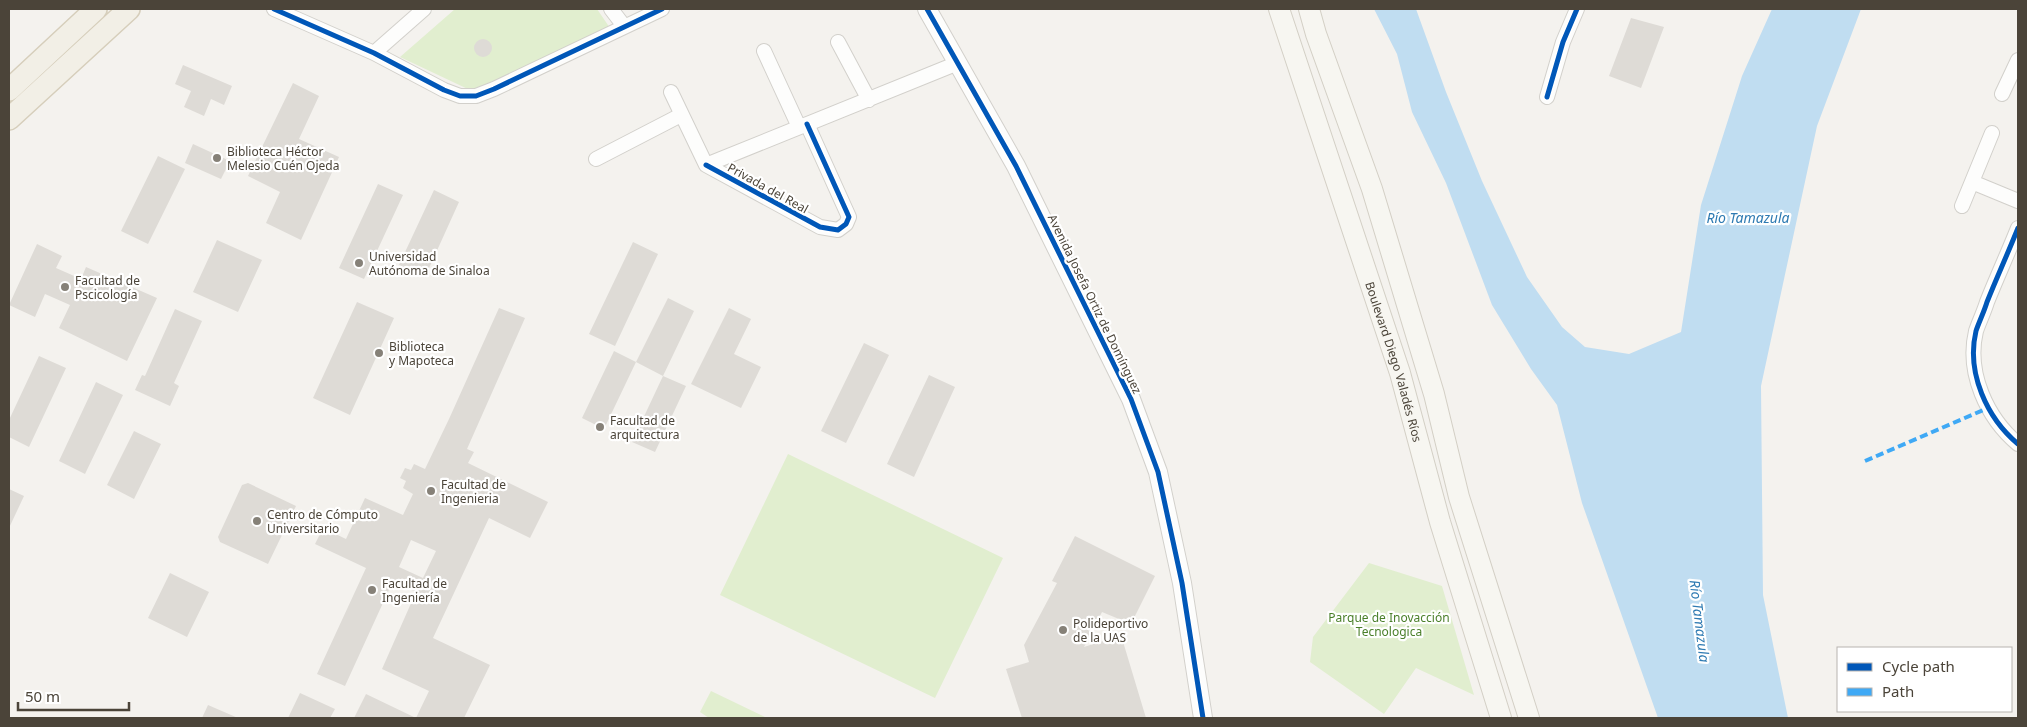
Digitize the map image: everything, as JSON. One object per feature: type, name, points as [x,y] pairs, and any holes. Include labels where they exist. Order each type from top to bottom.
[{"type":"main road","points":[[9,90],[96,9]]},
{"type":"main road","points":[[9,119],[129,9]]},
{"type":"main road","name":"Boulevard Diego Valadés Ríos","points":[[1279,9],[1400,373],[1440,522],[1501,718]]},
{"type":"main road","points":[[1309,9],[1316,34],[1372,189],[1406,296],[1434,394],[1459,497],[1529,718]]},
{"type":"street","points":[[274,9],[374,54],[444,90],[460,96],[476,96],[494,89],[662,9]]},
{"type":"street","points":[[374,54],[424,9]]},
{"type":"street","points":[[611,9],[624,26]]},
{"type":"street","name":"Avenida Josefa Ortiz de Domínguez","points":[[927,9],[1016,166],[1131,400],[1158,472],[1182,583],[1203,718]]},
{"type":"street","points":[[1546,97],[1571,12]]},
{"type":"street","points":[[838,42],[869,100]]},
{"type":"street","points":[[764,51],[803,125]]},
{"type":"street","points":[[2002,94],[2018,60]]},
{"type":"street","name":"Privada del Real","points":[[706,165],[958,63]]},
{"type":"street","points":[[671,92],[706,165]]},
{"type":"street","points":[[596,158],[681,115]]},
{"type":"street","name":"Privada del Real","points":[[706,165],[820,227],[838,230],[846,224],[849,217],[803,125]]},
{"type":"street","points":[[1962,206],[1992,134]]},
{"type":"street","points":[[1972,182],[2018,201]]},
{"type":"street","points":[[2018,228],[1976,332],[1973,360],[1979,386],[1988,408],[2003,431],[2018,444]]},
{"type":"green space","points":[[455,9],[597,9],[610,28],[472,91],[400,57]]},
{"type":"green space","points":[[788,454],[1003,558],[935,698],[720,595]]},
{"type":"green space","name":"Parque de Inovacción Tecnologica","points":[[1369,563],[1442,586],[1474,695],[1416,668],[1384,714],[1310,662],[1313,637]]},
{"type":"green space","points":[[711,691],[767,718],[709,718],[700,712]]},
{"type":"water","name":"Río Tamazula","points":[[1374,9],[1416,9],[1446,92],[1482,181],[1527,277],[1562,327],[1585,347],[1629,354],[1681,332],[1701,205],[1742,76],[1772,9],[1861,9],[1817,126],[1761,386],[1763,595],[1788,718],[1658,718],[1582,503],[1557,405],[1531,369],[1492,305],[1446,183],[1412,112],[1397,54]]},
{"type":"building","points":[[1631,18],[1664,27],[1641,88],[1609,76]]},
{"type":"building","points":[[483,39],[489,42],[492,48],[489,54],[483,57],[477,54],[474,48],[477,42]]},
{"type":"building","points":[[183,65],[232,86],[224,105],[211,99],[204,116],[184,107],[191,91],[175,84]]},
{"type":"building","points":[[293,83],[319,96],[299,139],[339,157],[301,240],[266,223],[280,192],[248,176]]},
{"type":"building","points":[[193,144],[230,161],[221,179],[185,163]]},
{"type":"building","points":[[158,156],[185,169],[148,244],[121,231]]},
{"type":"building","points":[[378,184],[403,195],[364,279],[339,268]]},
{"type":"building","points":[[434,190],[459,202],[425,277],[399,265]]},
{"type":"building","points":[[217,240],[262,260],[238,312],[193,292]]},
{"type":"building","points":[[633,242],[658,254],[615,346],[589,334]]},
{"type":"building","name":"Facultad de Pscicología","points":[[37,244],[62,256],[56,268],[81,279],[86,267],[157,298],[127,361],[59,328],[70,305],[45,294],[35,317],[9,305]]},
{"type":"building","points":[[668,298],[694,311],[663,376],[636,362]]},
{"type":"building","points":[[357,302],[394,318],[350,415],[313,398]]},
{"type":"building","points":[[499,308],[525,318],[467,449],[474,452],[468,463],[548,502],[530,538],[489,518],[433,638],[490,665],[464,718],[416,718],[429,691],[382,669],[416,592],[393,581],[345,686],[317,674],[366,568],[315,544],[323,528],[346,539],[365,498],[403,515],[413,494],[403,488],[406,481],[400,478],[405,468],[411,470],[414,464],[425,469]],"holes":[[[411,540],[436,551],[423,578],[399,567]]]},
{"type":"building","points":[[729,308],[751,319],[734,354],[761,367],[741,408],[691,384]]},
{"type":"building","points":[[175,309],[202,321],[174,383],[179,386],[170,406],[135,390],[142,375],[145,376]]},
{"type":"building","points":[[864,343],[889,355],[846,443],[821,431]]},
{"type":"building","name":"Facultad de arquitectura","points":[[614,351],[636,362],[604,429],[582,418]]},
{"type":"building","points":[[39,356],[66,368],[29,447],[9,437],[9,420]]},
{"type":"building","points":[[929,375],[955,387],[914,477],[887,464]]},
{"type":"building","points":[[663,376],[686,386],[655,452],[632,442]]},
{"type":"building","points":[[96,382],[123,395],[85,474],[59,461]]},
{"type":"building","points":[[134,431],[161,444],[134,499],[107,485]]},
{"type":"building","name":"Centro de Cómputo Universitario","points":[[248,483],[296,506],[268,564],[220,542],[218,537],[242,485]]},
{"type":"building","points":[[9,489],[24,496],[9,528]]},
{"type":"building","name":"Polideportivo de la UAS","points":[[1075,536],[1155,576],[1131,624],[1102,612],[1084,647],[1121,635],[1146,718],[1022,718],[1006,669],[1029,662],[1024,645],[1057,583],[1052,581]]},
{"type":"building","points":[[170,573],[209,592],[187,637],[148,618]]},
{"type":"building","points":[[300,693],[335,709],[330,718],[288,718]]},
{"type":"building","points":[[366,694],[416,718],[354,718]]},
{"type":"building","points":[[208,705],[238,718],[202,718]]},
{"type":"marked path","points":[[1865,461],[1988,408]]},
{"type":"cycle path","points":[[274,9],[374,53],[444,90],[460,96],[476,96],[494,89],[662,9]]},
{"type":"cycle path","points":[[927,9],[1016,166],[1131,399],[1158,472],[1182,583],[1203,718]]},
{"type":"cycle path","points":[[1547,97],[1563,42],[1577,9]]},
{"type":"cycle path","points":[[706,165],[820,227],[838,230],[846,224],[849,217],[807,124]]},
{"type":"cycle path","points":[[2018,228],[1977,328],[1974,347],[1974,363],[1977,378],[1988,408],[2018,444]]},
{"type":"place","name":"Biblioteca Héctor Melesio Cuén Ojeda","points":[[217,158]]},
{"type":"place","name":"Universidad Autónoma de Sinaloa","points":[[359,263]]},
{"type":"place","name":"Facultad de Pscicología","points":[[65,287]]},
{"type":"place","name":"Biblioteca y Mapoteca","points":[[379,353]]},
{"type":"place","name":"Facultad de arquitectura","points":[[600,427]]},
{"type":"place","name":"Facultad de Ingenieria","points":[[431,491]]},
{"type":"place","name":"Centro de Cómputo Universitario","points":[[257,521]]},
{"type":"place","name":"Facultad de Ingeniería","points":[[372,590]]},
{"type":"place","name":"Polideportivo de la UAS","points":[[1063,630]]}]
